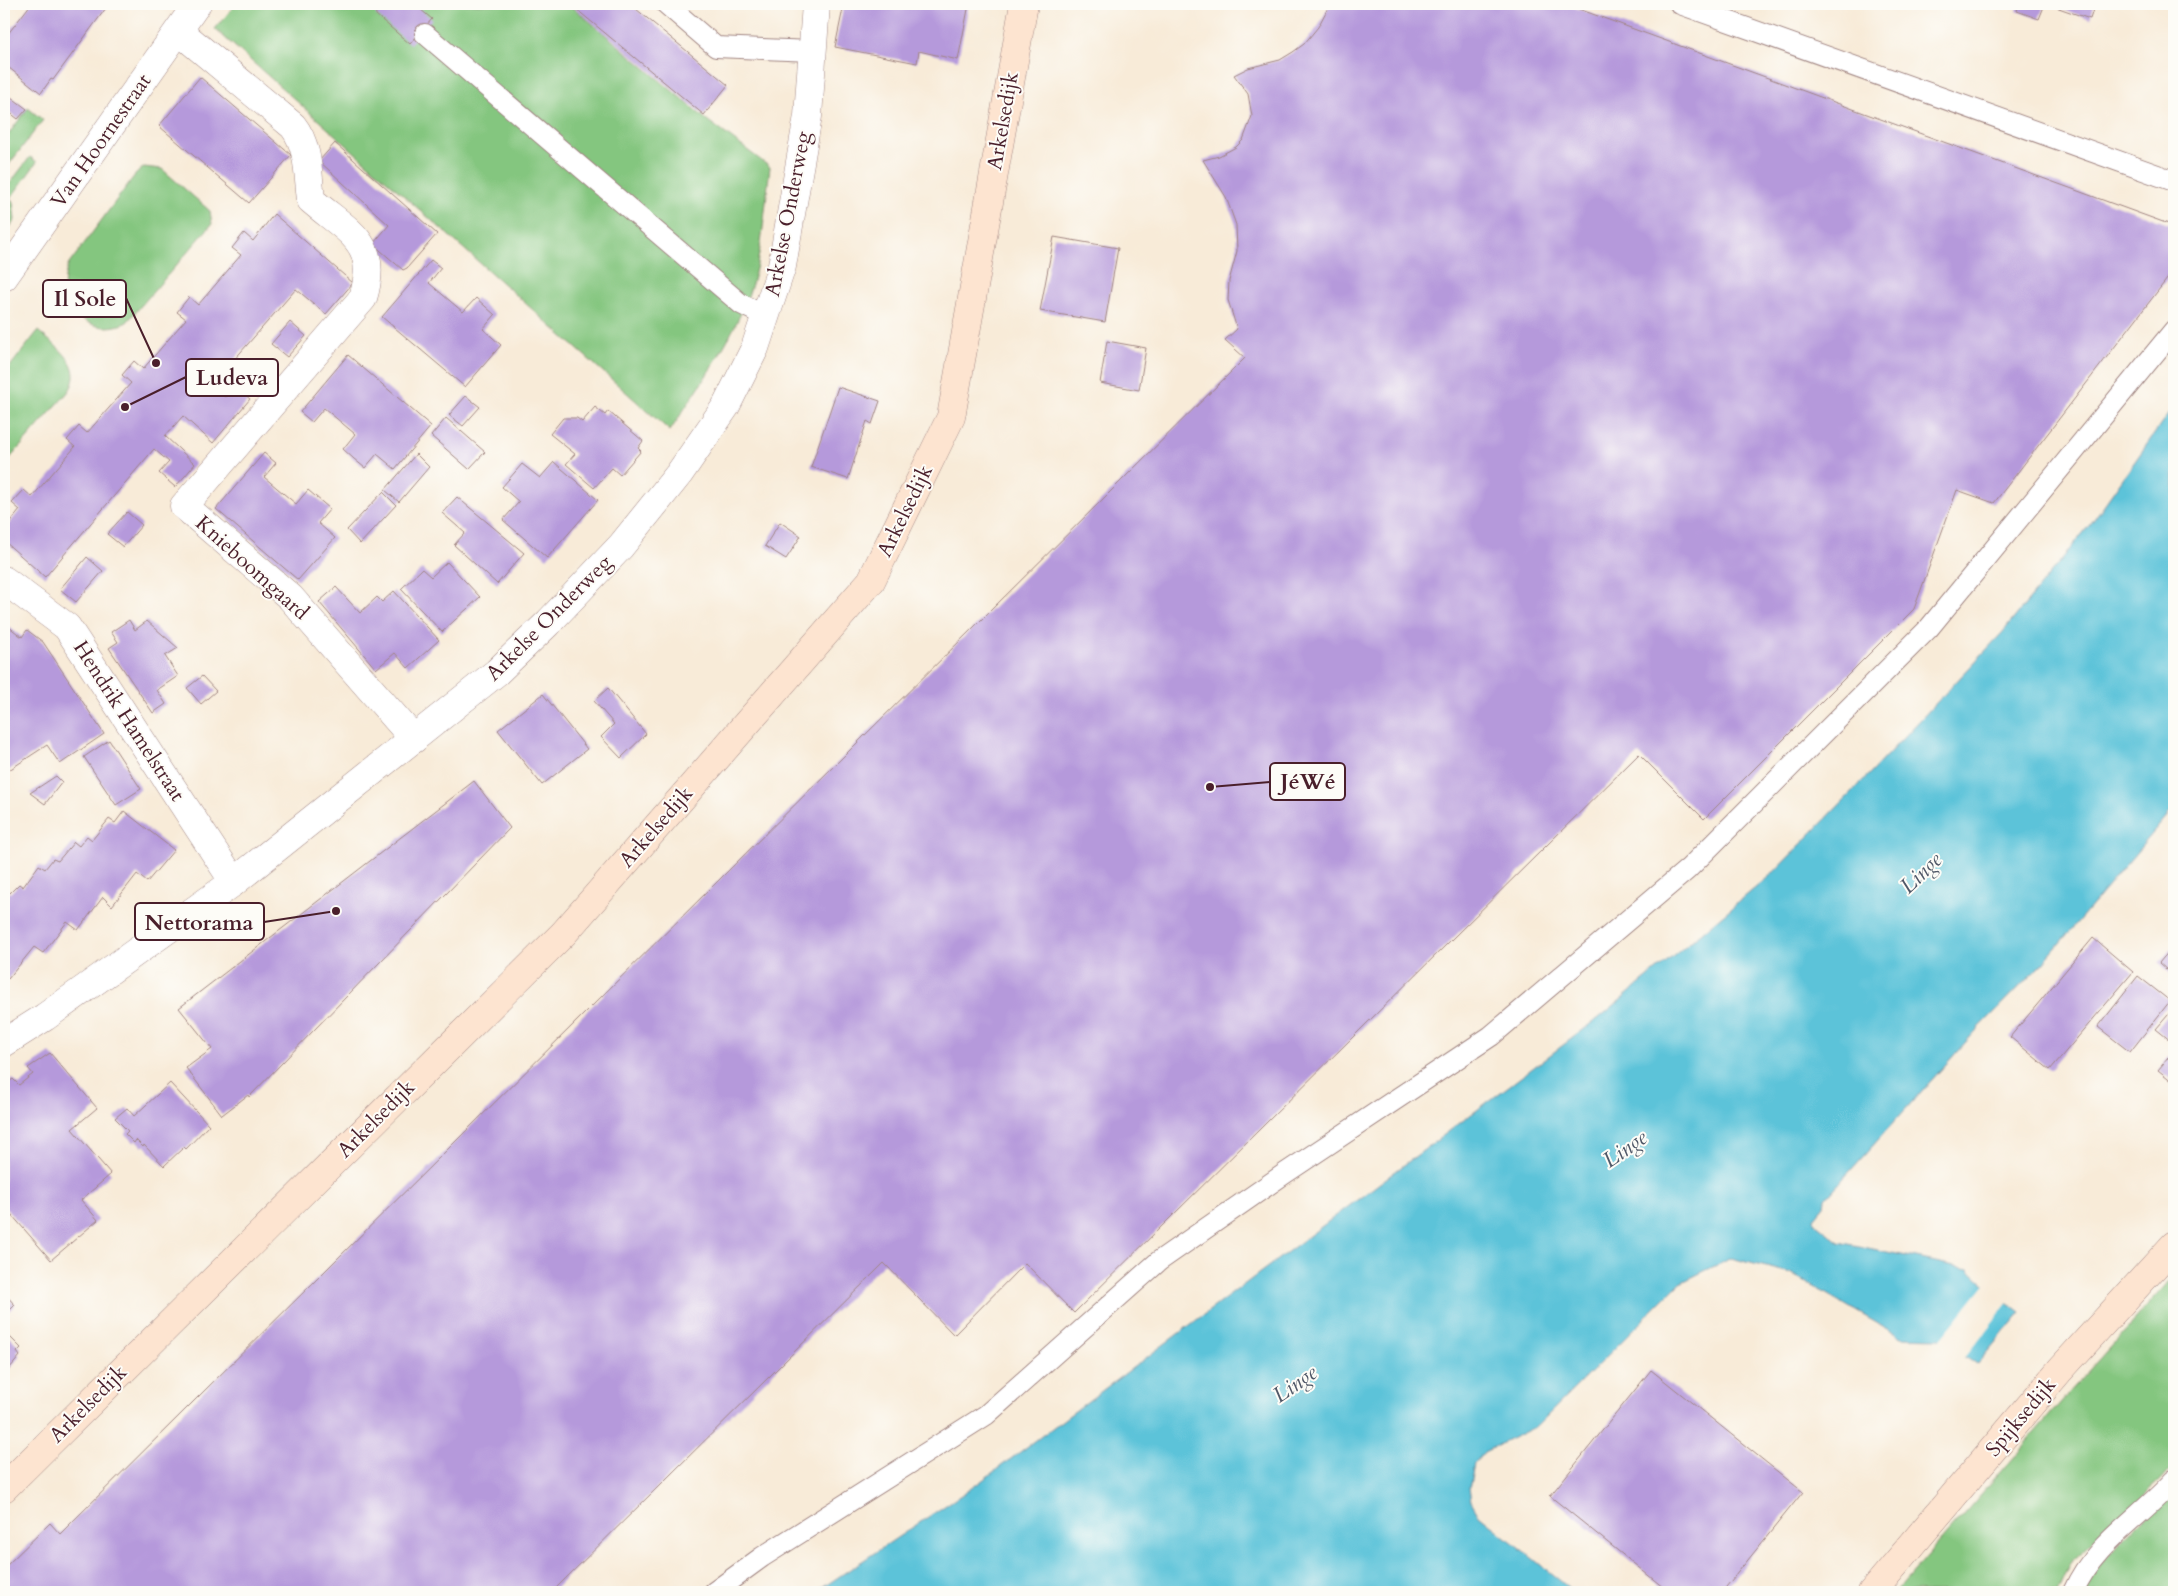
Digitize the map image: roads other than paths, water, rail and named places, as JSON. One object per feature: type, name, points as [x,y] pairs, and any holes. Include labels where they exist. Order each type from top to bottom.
[{"type":"main road","name":"Arkelsedijk","points":[[4,1488],[564,932],[872,581],[951,417],[1024,4]]},
{"type":"main road","name":"Spijksedijk","points":[[1872,1592],[2060,1370],[2174,1245]]},
{"type":"street","name":"Van Hoornestraat","points":[[4,277],[197,4]]},
{"type":"street","name":"Arkelse Onderweg","points":[[4,1043],[234,882],[498,672],[549,622],[621,546],[679,474],[726,406],[755,348],[782,266],[806,124],[816,4]]},
{"type":"street","name":"Knieboomgaard","points":[[179,31],[293,126],[300,135],[304,148],[311,200],[359,241],[366,252],[369,267],[363,298],[184,506],[290,596],[414,739]]},
{"type":"street","name":"Hendrik Hamelstraat","points":[[4,580],[67,627],[234,882]]},
{"type":"lane","points":[[666,4],[716,47],[812,51]]},
{"type":"lane","points":[[1680,4],[2174,181]]},
{"type":"lane","points":[[424,34],[741,304],[766,316]]},
{"type":"lane","points":[[714,1592],[762,1557],[986,1415],[1159,1261],[1284,1174],[1491,1036],[1688,869],[1929,628],[2174,330]]},
{"type":"lane","points":[[2073,1592],[2080,1576],[2100,1548],[2174,1480]]},
{"type":"water","name":"Linge","points":[[2174,406],[2174,808],[2042,964],[1973,1034],[1825,1199],[1824,1206],[1814,1218],[1815,1223],[1839,1242],[1969,1269],[1985,1285],[2021,1312],[1977,1364],[1940,1338],[1901,1337],[1790,1273],[1731,1258],[1680,1283],[1537,1426],[1484,1452],[1474,1464],[1469,1488],[1471,1501],[1479,1515],[1574,1592],[816,1592],[976,1485],[1440,1138],[1599,1018],[1772,874],[2003,632],[2092,522]]},
{"type":"place","name":"Il Sole","points":[[156,363]]},
{"type":"place","name":"Ludeva","points":[[125,407]]},
{"type":"place","name":"JéWé","points":[[1210,787]]},
{"type":"place","name":"Nettorama","points":[[336,911]]}]
